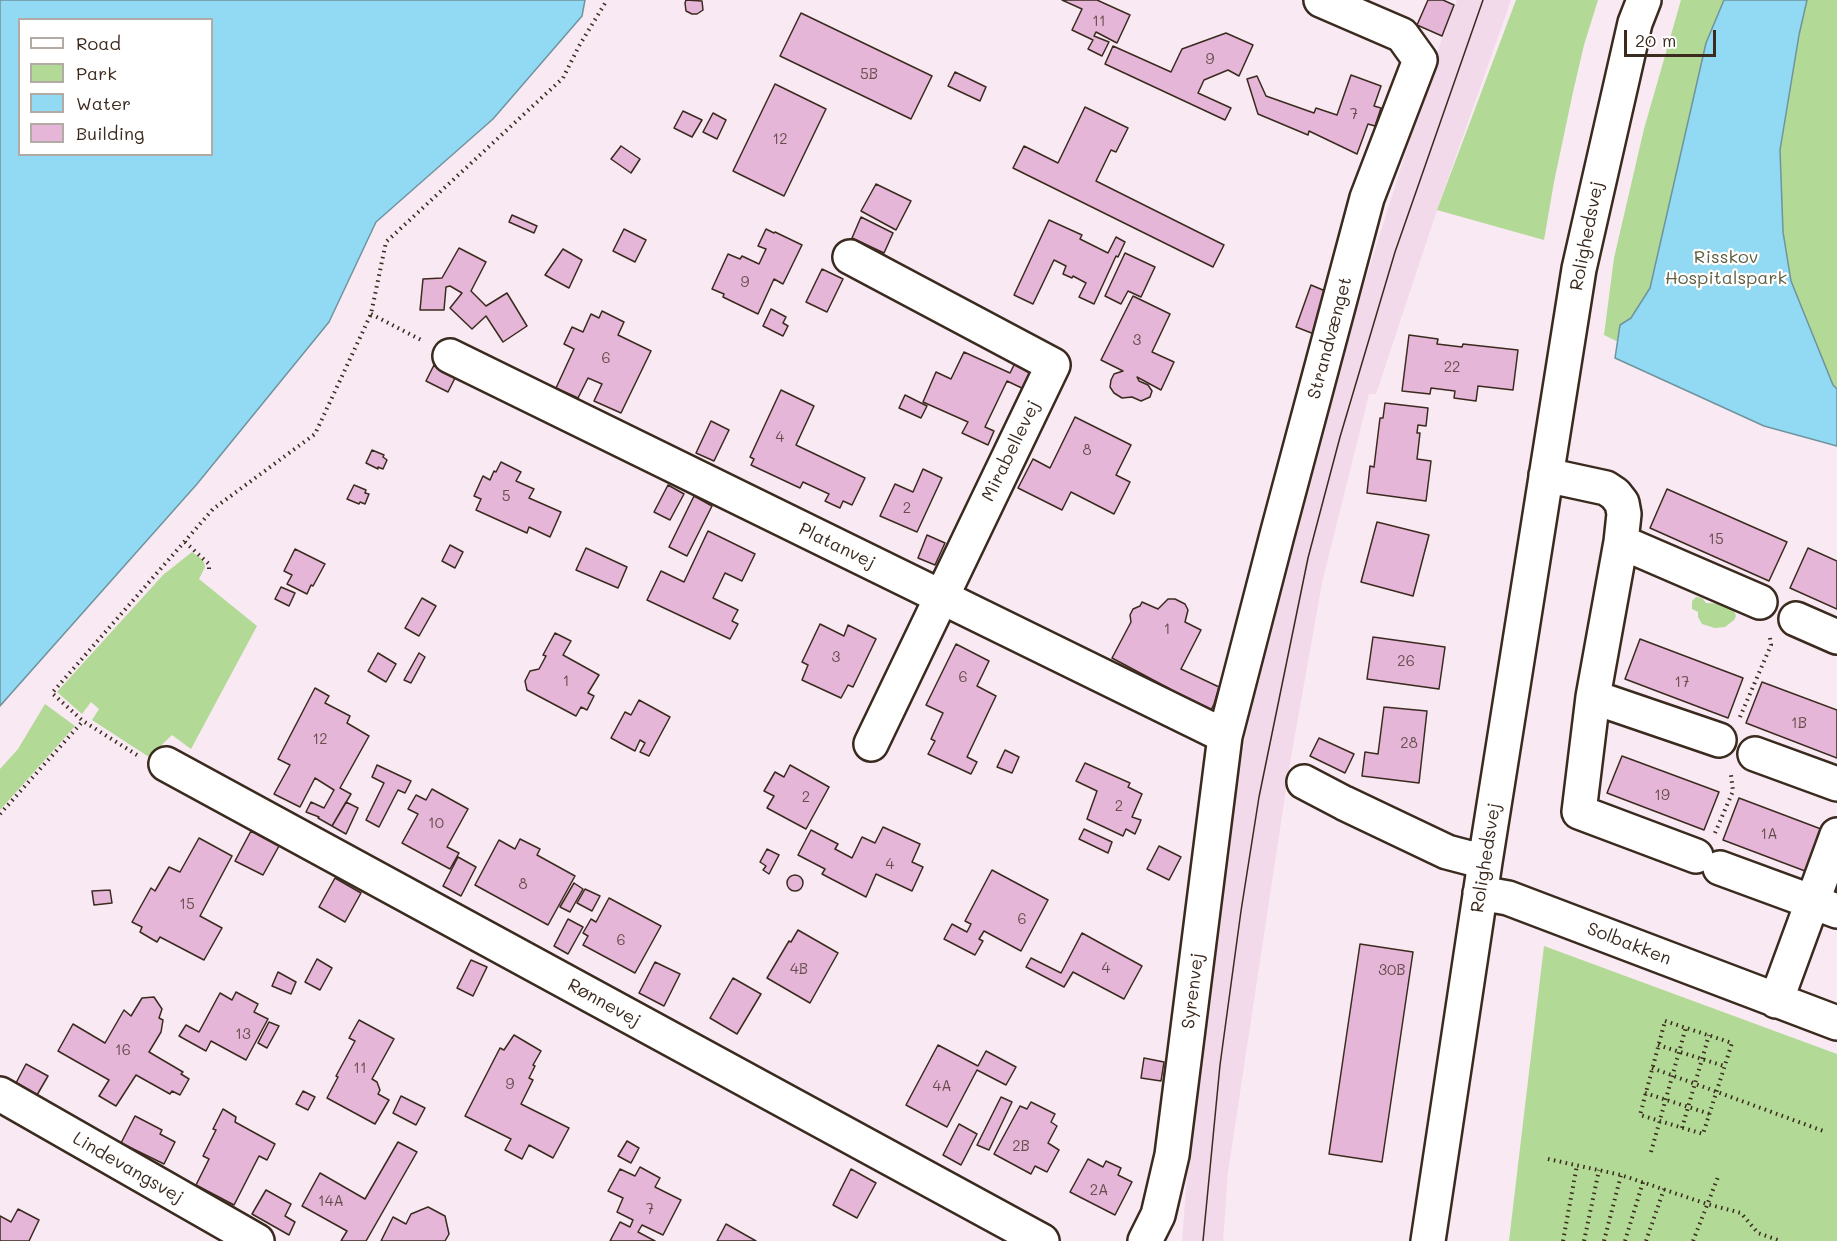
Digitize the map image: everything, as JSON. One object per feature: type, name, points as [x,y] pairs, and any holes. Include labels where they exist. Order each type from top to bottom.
[{"type":"street","name":"Strandvænget","points":[[1225,736],[1367,198],[1420,60],[1402,35],[1321,0]]},
{"type":"street","name":"Rolighedsvej","points":[[1428,1241],[1482,877],[1579,269],[1635,23],[1644,0]]},
{"type":"street","name":"Mirabellevej","points":[[850,257],[1053,365],[871,744]]},
{"type":"street","name":"Platanvej","points":[[450,356],[1225,736]]},
{"type":"street","points":[[1546,475],[1606,488],[1622,503],[1624,514],[1593,696],[1579,812],[1825,906]]},
{"type":"street","points":[[1621,542],[1760,602]]},
{"type":"street","points":[[1783,627],[1837,637]]},
{"type":"street","points":[[1593,696],[1837,784]]},
{"type":"street","name":"Syrenvej","points":[[1145,1241],[1158,1215],[1172,1155],[1225,736]]},
{"type":"street","name":"Rønnevej","points":[[166,764],[1042,1241]]},
{"type":"street","name":"Solbakken","points":[[1304,782],[1447,852],[1508,898],[1837,1023]]},
{"type":"street","points":[[1776,1001],[1825,906],[1837,835]]},
{"type":"street","name":"Lindevangsvej","points":[[0,1094],[257,1241]]},
{"type":"path","points":[[166,764],[162,771],[83,721],[52,693],[213,509],[315,434],[370,313],[386,242],[563,78],[607,0]]},
{"type":"path","points":[[370,313],[450,356]]},
{"type":"path","points":[[185,542],[208,564],[209,573]]},
{"type":"path","points":[[1708,862],[1704,859],[1733,791],[1735,747],[1772,645],[1783,627]]},
{"type":"path","points":[[0,814],[83,721]]},
{"type":"path","points":[[1665,1021],[1686,1027],[1732,1043],[1703,1134],[1640,1115],[1665,1021]]},
{"type":"path","points":[[1651,1152],[1686,1027]]},
{"type":"path","points":[[1682,1128],[1709,1035]]},
{"type":"path","points":[[1658,1045],[1724,1066]]},
{"type":"path","points":[[1652,1068],[1826,1132]]},
{"type":"path","points":[[1646,1093],[1710,1114]]},
{"type":"path","points":[[1548,1159],[1621,1175],[1741,1213],[1758,1233],[1781,1241]]},
{"type":"path","points":[[1563,1241],[1578,1165]]},
{"type":"path","points":[[1584,1241],[1599,1170]]},
{"type":"path","points":[[1604,1241],[1621,1175]]},
{"type":"path","points":[[1693,1241],[1718,1177]]},
{"type":"path","points":[[1625,1241],[1642,1182]]},
{"type":"path","points":[[1646,1241],[1664,1189]]},
{"type":"shaded area","points":[[1457,0],[1511,0],[1437,210],[1376,394],[1369,394],[1322,583],[1290,763],[1228,1172],[1223,1241],[1182,1241],[1196,1059],[1214,921],[1245,738],[1286,558],[1337,370],[1441,41]]},
{"type":"green space","points":[[1516,0],[1598,0],[1573,92],[1544,240],[1437,210]]},
{"type":"green space","name":"Risskov Hospitalspark","points":[[1681,0],[1837,0],[1837,447],[1604,335],[1614,258],[1644,129]]},
{"type":"green space","points":[[192,552],[203,560],[205,567],[199,579],[257,626],[191,749],[172,735],[149,757],[92,720],[99,709],[91,702],[82,714],[57,692],[163,575]]},
{"type":"green space","points":[[1696,597],[1702,598],[1706,603],[1724,604],[1733,608],[1736,616],[1734,620],[1725,627],[1715,628],[1702,624],[1698,612],[1692,609],[1692,601]]},
{"type":"green space","points":[[45,704],[75,726],[0,810],[0,769],[18,749]]},
{"type":"green space","points":[[1544,946],[1837,1054],[1837,1241],[1509,1241]]},
{"type":"water","points":[[0,0],[585,0],[582,16],[493,119],[376,222],[329,322],[197,484],[0,706]]},
{"type":"water","name":"Risskov Hospitalspark","points":[[1724,0],[1807,0],[1780,150],[1783,232],[1791,281],[1833,385],[1837,389],[1837,446],[1764,426],[1615,358],[1620,325],[1631,318],[1650,288],[1706,43]]},
{"type":"building","points":[[686,0],[702,1],[703,10],[697,14],[686,11]]},
{"type":"building","points":[[1062,0],[1097,0],[1130,15],[1117,43],[1096,32],[1094,36],[1109,42],[1102,56],[1088,49],[1093,40],[1072,30],[1082,9]]},
{"type":"building","points":[[1428,0],[1443,0],[1454,5],[1442,36],[1417,25]]},
{"type":"building","points":[[801,13],[932,76],[911,119],[780,56]]},
{"type":"building","points":[[1226,33],[1253,45],[1239,76],[1228,70],[1204,80],[1198,93],[1231,108],[1225,120],[1105,64],[1113,46],[1171,72],[1182,49]]},
{"type":"building","points":[[955,72],[986,87],[980,101],[948,86]]},
{"type":"building","points":[[1351,75],[1381,86],[1374,106],[1381,108],[1375,126],[1368,124],[1357,154],[1309,131],[1308,135],[1258,114],[1247,79],[1257,76],[1266,96],[1314,113],[1316,108],[1337,115]]},
{"type":"building","points":[[775,84],[826,109],[784,196],[733,171]]},
{"type":"building","points":[[1085,107],[1128,128],[1116,152],[1111,150],[1096,181],[1224,245],[1213,267],[1013,168],[1024,146],[1058,163]]},
{"type":"building","points":[[683,111],[702,120],[692,137],[674,128]]},
{"type":"building","points":[[713,113],[726,120],[717,139],[703,132]]},
{"type":"building","points":[[621,146],[640,159],[631,173],[611,159]]},
{"type":"building","points":[[876,184],[911,201],[896,230],[861,211]]},
{"type":"building","points":[[512,215],[537,226],[534,233],[509,222]]},
{"type":"building","points":[[861,217],[893,233],[884,253],[852,238]]},
{"type":"building","points":[[1049,220],[1082,235],[1080,239],[1108,253],[1116,237],[1125,242],[1094,304],[1079,297],[1086,283],[1063,274],[1066,266],[1054,260],[1033,304],[1014,295]]},
{"type":"building","points":[[624,229],[646,240],[635,262],[613,251]]},
{"type":"building","points":[[766,229],[802,245],[783,284],[774,279],[758,314],[712,289],[728,254],[740,259],[742,256],[759,264],[766,249],[758,246]]},
{"type":"building","points":[[459,248],[486,262],[471,291],[486,306],[507,293],[527,326],[503,342],[486,316],[472,329],[450,308],[462,293],[450,286],[446,287],[444,310],[420,310],[423,279],[442,278]]},
{"type":"building","points":[[563,249],[582,260],[569,288],[545,275]]},
{"type":"building","points":[[1125,253],[1155,267],[1141,297],[1128,291],[1121,304],[1105,296]]},
{"type":"building","points":[[822,269],[843,279],[827,312],[806,302]]},
{"type":"building","points":[[1311,285],[1330,293],[1314,334],[1296,327]]},
{"type":"building","points":[[1133,296],[1170,314],[1152,352],[1174,362],[1161,390],[1137,377],[1152,391],[1150,397],[1141,401],[1132,397],[1122,398],[1114,393],[1110,387],[1111,380],[1114,374],[1123,371],[1101,360]]},
{"type":"building","points":[[771,309],[786,317],[783,323],[788,326],[783,336],[763,326]]},
{"type":"building","points":[[602,311],[624,322],[618,335],[651,351],[621,413],[594,401],[602,384],[588,378],[578,398],[556,388],[574,349],[564,344],[572,327],[583,332],[591,314],[599,318]]},
{"type":"building","points":[[1409,335],[1438,339],[1437,344],[1462,347],[1463,344],[1518,350],[1513,390],[1478,386],[1476,401],[1454,398],[1455,391],[1431,388],[1430,394],[1402,391]]},
{"type":"building","points":[[964,352],[1010,373],[1016,361],[1038,362],[1026,390],[1007,381],[985,427],[994,431],[988,445],[962,433],[968,422],[923,402],[936,372],[951,379]]},
{"type":"building","points":[[434,365],[456,376],[448,392],[426,381]]},
{"type":"building","points":[[781,390],[814,406],[796,445],[865,478],[852,505],[843,501],[840,508],[825,501],[829,494],[803,482],[800,488],[751,465],[754,459],[750,457]]},
{"type":"building","points":[[905,395],[927,406],[921,418],[899,408]]},
{"type":"building","points":[[1385,403],[1428,408],[1426,426],[1418,425],[1417,433],[1420,433],[1417,459],[1431,461],[1426,501],[1367,493],[1370,466],[1374,467],[1380,418],[1383,418]]},
{"type":"building","points":[[1075,417],[1131,445],[1116,475],[1130,482],[1114,514],[1071,492],[1062,510],[1018,488],[1033,459],[1050,468]]},
{"type":"building","points":[[711,421],[729,430],[714,461],[696,453]]},
{"type":"building","points":[[372,450],[384,455],[383,457],[387,460],[383,469],[366,463]]},
{"type":"building","points":[[501,462],[521,472],[516,481],[534,489],[529,498],[561,512],[550,537],[529,527],[527,533],[476,510],[481,499],[474,496],[483,476],[490,480]]},
{"type":"building","points":[[923,469],[942,478],[917,532],[880,516],[895,484],[913,492]]},
{"type":"building","points":[[354,485],[366,490],[365,493],[369,494],[365,504],[347,499]]},
{"type":"building","points":[[668,485],[684,494],[670,520],[654,512]]},
{"type":"building","points":[[1667,489],[1787,542],[1769,581],[1650,528]]},
{"type":"building","points":[[694,496],[712,506],[687,556],[669,547]]},
{"type":"building","points":[[1377,522],[1429,535],[1413,596],[1361,582]]},
{"type":"building","points":[[708,531],[755,554],[742,581],[725,573],[713,598],[738,610],[732,621],[738,624],[730,639],[647,600],[661,571],[684,582]]},
{"type":"building","points":[[927,535],[945,543],[935,565],[918,558]]},
{"type":"building","points":[[450,545],[463,552],[455,568],[442,561]]},
{"type":"building","points":[[586,548],[627,567],[618,588],[576,570]]},
{"type":"building","points":[[1808,548],[1837,561],[1837,609],[1790,588]]},
{"type":"building","points":[[295,549],[325,564],[307,594],[287,584],[292,575],[284,571]]},
{"type":"building","points":[[281,587],[295,593],[289,606],[275,599]]},
{"type":"building","points":[[422,598],[436,606],[419,636],[405,628]]},
{"type":"building","points":[[1168,599],[1175,599],[1185,604],[1188,610],[1185,622],[1201,630],[1181,669],[1219,687],[1214,704],[1207,712],[1167,694],[1170,689],[1112,658],[1131,622],[1130,615],[1133,609],[1140,606],[1142,602],[1158,609]]},
{"type":"building","points":[[820,624],[844,636],[848,625],[876,639],[853,687],[848,685],[841,698],[802,680],[808,665],[802,662]]},
{"type":"building","points":[[555,633],[571,641],[563,655],[599,675],[588,693],[594,696],[587,710],[581,707],[576,716],[527,690],[525,681],[530,671],[539,669],[546,656],[543,655]]},
{"type":"building","points":[[1373,637],[1445,647],[1439,689],[1367,679]]},
{"type":"building","points":[[1640,639],[1743,678],[1728,718],[1625,679]]},
{"type":"building","points":[[956,644],[989,661],[977,686],[996,696],[967,757],[977,762],[971,774],[928,754],[935,741],[931,739],[943,713],[926,705]]},
{"type":"building","points":[[378,653],[396,664],[386,682],[368,671]]},
{"type":"building","points":[[419,653],[425,657],[411,683],[404,680]]},
{"type":"building","points":[[1762,682],[1837,710],[1837,758],[1746,723]]},
{"type":"building","points":[[315,688],[329,696],[325,703],[350,716],[347,723],[369,736],[340,788],[351,794],[332,826],[306,812],[311,802],[324,808],[334,790],[315,778],[300,807],[274,794],[290,765],[278,759]]},
{"type":"building","points":[[639,700],[670,717],[649,756],[640,752],[645,743],[640,740],[635,751],[611,738],[625,712],[631,715]]},
{"type":"building","points":[[1384,707],[1427,711],[1419,783],[1362,776],[1365,752],[1378,754]]},
{"type":"building","points":[[1319,738],[1354,754],[1345,773],[1310,756]]},
{"type":"building","points":[[1005,750],[1019,757],[1012,773],[997,767]]},
{"type":"building","points":[[1622,756],[1719,792],[1704,830],[1607,793]]},
{"type":"building","points":[[1085,763],[1130,783],[1128,787],[1142,794],[1132,817],[1141,820],[1135,834],[1126,829],[1123,836],[1087,819],[1097,791],[1076,781]]},
{"type":"building","points":[[377,765],[411,781],[405,793],[398,790],[379,827],[366,820],[384,783],[372,777]]},
{"type":"building","points":[[790,765],[829,787],[806,829],[767,808],[774,796],[764,791],[775,772],[784,777]]},
{"type":"building","points":[[432,789],[468,809],[447,847],[459,853],[450,869],[402,843],[418,814],[408,809],[416,795],[426,800]]},
{"type":"building","points":[[1739,798],[1821,829],[1805,871],[1723,840]]},
{"type":"building","points":[[346,802],[358,808],[346,834],[332,826]]},
{"type":"building","points":[[883,827],[920,844],[912,862],[923,867],[912,891],[876,874],[866,897],[822,874],[825,869],[798,855],[811,830],[838,844],[835,849],[852,858],[862,837],[875,843]]},
{"type":"building","points":[[1084,829],[1112,842],[1108,853],[1079,839]]},
{"type":"building","points":[[251,831],[279,846],[263,875],[235,861]]},
{"type":"building","points":[[199,838],[232,856],[200,916],[222,928],[204,960],[160,937],[157,942],[140,932],[142,927],[132,922],[151,888],[155,891],[169,867],[180,872]]},
{"type":"building","points":[[520,839],[540,849],[537,855],[575,876],[548,925],[475,885],[499,840],[515,849]]},
{"type":"building","points":[[1159,846],[1181,857],[1169,880],[1147,869]]},
{"type":"building","points":[[767,849],[779,855],[769,874],[763,870],[766,866],[760,862]]},
{"type":"building","points":[[458,857],[476,867],[461,896],[443,886]]},
{"type":"building","points":[[992,870],[1048,900],[1021,951],[984,931],[979,939],[983,941],[975,955],[944,939],[952,924],[967,932],[971,924],[965,921]]},
{"type":"building","points":[[795,875],[801,877],[803,883],[801,889],[795,891],[789,889],[787,883],[789,877]]},
{"type":"building","points":[[335,878],[361,893],[345,922],[319,907]]},
{"type":"building","points":[[574,883],[583,889],[570,912],[560,907]]},
{"type":"building","points":[[585,889],[600,896],[592,911],[577,903]]},
{"type":"building","points":[[110,890],[112,903],[94,905],[92,891]]},
{"type":"building","points":[[609,898],[661,926],[635,973],[583,945],[588,936],[583,933],[591,919],[596,922]]},
{"type":"building","points":[[568,919],[583,927],[568,954],[554,946]]},
{"type":"building","points":[[798,930],[838,953],[810,1003],[767,978]]},
{"type":"building","points":[[1082,933],[1142,966],[1124,999],[1073,972],[1064,987],[1026,967],[1031,958],[1061,973]]},
{"type":"building","points":[[1360,944],[1413,952],[1382,1162],[1329,1154]]},
{"type":"building","points":[[317,959],[332,968],[320,990],[305,982]]},
{"type":"building","points":[[471,960],[487,967],[473,996],[457,988]]},
{"type":"building","points":[[655,962],[680,974],[664,1006],[639,993]]},
{"type":"building","points":[[278,972],[296,982],[291,994],[272,986]]},
{"type":"building","points":[[733,978],[761,994],[737,1034],[710,1018]]},
{"type":"building","points":[[236,992],[258,1004],[254,1012],[268,1019],[246,1060],[211,1041],[206,1051],[179,1036],[186,1025],[199,1032],[220,993],[232,1000]]},
{"type":"building","points":[[154,997],[162,1009],[159,1018],[163,1020],[161,1032],[149,1052],[183,1072],[181,1074],[189,1079],[180,1095],[172,1091],[170,1094],[136,1075],[116,1106],[99,1096],[109,1080],[58,1051],[73,1024],[105,1043],[124,1010],[131,1016],[142,998]]},
{"type":"building","points":[[359,1020],[394,1039],[372,1079],[377,1082],[380,1090],[378,1094],[389,1100],[375,1124],[327,1098],[355,1041],[349,1038]]},
{"type":"building","points":[[269,1022],[279,1026],[267,1048],[258,1043]]},
{"type":"building","points":[[514,1035],[541,1051],[529,1078],[533,1080],[521,1104],[569,1128],[553,1158],[529,1145],[522,1159],[505,1150],[511,1139],[465,1116],[500,1048],[504,1050]]},
{"type":"building","points":[[938,1045],[978,1066],[986,1051],[1016,1067],[1006,1085],[977,1070],[947,1127],[906,1105]]},
{"type":"building","points":[[1144,1058],[1164,1062],[1161,1081],[1141,1078]]},
{"type":"building","points":[[26,1064],[48,1076],[37,1095],[16,1083]]},
{"type":"building","points":[[303,1091],[315,1097],[308,1110],[296,1104]]},
{"type":"building","points":[[401,1096],[425,1108],[416,1125],[393,1113]]},
{"type":"building","points":[[1001,1097],[1012,1102],[989,1150],[977,1145]]},
{"type":"building","points":[[1031,1102],[1055,1114],[1051,1122],[1057,1126],[1048,1143],[1059,1150],[1047,1172],[1035,1166],[1031,1174],[994,1154],[1020,1106],[1027,1109]]},
{"type":"building","points":[[223,1109],[236,1117],[235,1122],[275,1144],[267,1160],[259,1156],[234,1205],[196,1185],[209,1159],[203,1156]]},
{"type":"building","points":[[135,1116],[162,1130],[160,1134],[175,1142],[164,1164],[121,1143]]},
{"type":"building","points":[[959,1124],[977,1134],[961,1165],[943,1155]]},
{"type":"building","points":[[627,1141],[639,1148],[631,1163],[618,1156]]},
{"type":"building","points":[[398,1142],[417,1152],[366,1241],[341,1241],[347,1231],[302,1206],[320,1173],[365,1199]]},
{"type":"building","points":[[1088,1159],[1103,1167],[1106,1161],[1121,1168],[1118,1175],[1132,1182],[1115,1215],[1070,1192]]},
{"type":"building","points":[[640,1167],[660,1178],[655,1187],[681,1200],[663,1235],[642,1225],[638,1232],[655,1241],[610,1241],[620,1222],[630,1227],[633,1220],[617,1212],[623,1198],[608,1191],[620,1169],[635,1176]]},
{"type":"building","points":[[851,1169],[876,1183],[857,1218],[833,1205]]},
{"type":"building","points":[[266,1190],[291,1204],[285,1216],[295,1222],[289,1235],[252,1214]]},
{"type":"building","points":[[428,1207],[445,1216],[449,1234],[445,1241],[381,1241],[393,1217],[406,1224],[411,1214]]},
{"type":"building","points":[[18,1209],[39,1220],[29,1241],[0,1241],[0,1216],[11,1222]]},
{"type":"building","points":[[726,1224],[756,1241],[717,1241]]},
{"type":"tram line","points":[[1203,1241],[1220,1065],[1241,911],[1259,797],[1308,558],[1340,437],[1395,252],[1483,0]]}]
